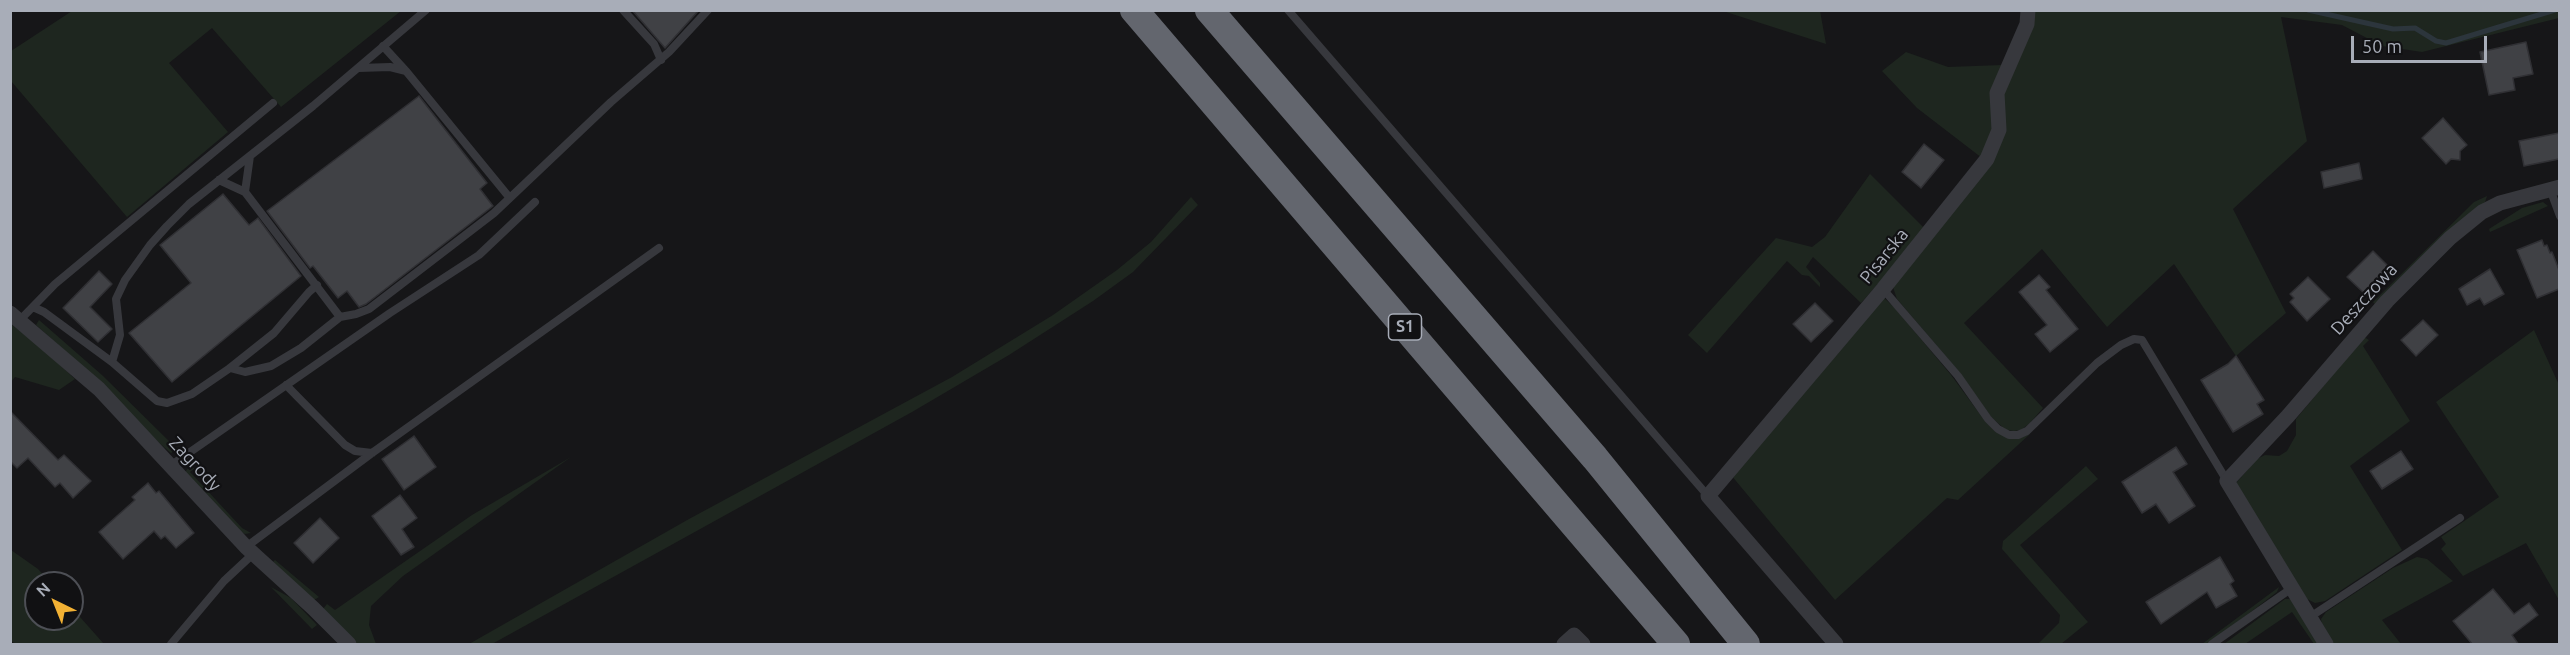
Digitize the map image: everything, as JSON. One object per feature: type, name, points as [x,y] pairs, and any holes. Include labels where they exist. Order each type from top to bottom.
[{"type":"highway","name":"S1","points":[[1134,10],[1676,645]]},
{"type":"highway","points":[[1209,10],[1595,458],[1746,645]]},
{"type":"street","name":"Pisarska","points":[[1708,496],[1883,289],[1987,159],[1999,130],[1997,93],[2027,24],[2028,10]]},
{"type":"street","name":"Deszczowa","points":[[2227,480],[2288,416],[2387,301],[2450,238],[2482,212],[2519,196],[2555,188]]},
{"type":"street","name":"Zagrody","points":[[15,317],[99,389],[249,551],[313,608],[349,645]]},
{"type":"street","points":[[2227,480],[2326,645]]},
{"type":"street","points":[[1708,496],[1836,645]]},
{"type":"lane","points":[[112,362],[120,335],[117,299],[125,280],[150,245],[167,226],[219,180],[426,10]]},
{"type":"lane","points":[[623,10],[654,44],[661,60]]},
{"type":"lane","points":[[230,368],[245,372],[271,366],[301,348],[340,317],[356,315],[369,309],[479,226],[633,82],[661,60],[708,10]]},
{"type":"lane","points":[[1288,10],[1708,496]]},
{"type":"lane","points":[[383,46],[509,197]]},
{"type":"lane","points":[[357,68],[390,67],[406,71]]},
{"type":"lane","points":[[15,317],[33,307],[55,284],[273,103]]},
{"type":"lane","points":[[245,192],[250,156]]},
{"type":"lane","points":[[219,180],[245,192],[340,317]]},
{"type":"lane","points":[[2555,188],[2559,216]]},
{"type":"lane","points":[[170,466],[479,255],[536,202]]},
{"type":"lane","points":[[171,645],[249,551],[372,453],[659,248]]},
{"type":"lane","points":[[33,307],[44,312],[112,362],[157,401],[167,403],[192,394],[230,368],[274,333],[317,285]]},
{"type":"lane","points":[[1883,289],[1958,376],[1988,419],[2008,435],[2018,435],[2027,430],[2097,363],[2121,345],[2134,339],[2142,340],[2227,480]]},
{"type":"lane","points":[[286,385],[345,445],[355,451],[372,453]]},
{"type":"lane","points":[[2310,617],[2460,518]]},
{"type":"lane","points":[[2212,645],[2292,588]]},
{"type":"shaded area","points":[[72,11],[401,11],[281,107],[212,28],[169,63],[228,132],[127,217],[11,81],[11,51]]},
{"type":"shaded area","points":[[1723,11],[1820,11],[1826,44],[1726,12]]},
{"type":"shaded area","points":[[2033,11],[2559,11],[2559,18],[2422,52],[2382,46],[2342,25],[2281,17],[2307,141],[2233,209],[2286,313],[2236,356],[2174,264],[2107,327],[2042,249],[1964,323],[2043,408],[2030,423],[2021,430],[2014,431],[2006,430],[1991,417],[1960,373],[1897,299],[1893,287],[1980,176],[2001,98]]},
{"type":"shaded area","points":[[1906,52],[1948,67],[2002,65],[1995,122],[1982,158],[1917,108],[1882,71]]},
{"type":"shaded area","points":[[1870,174],[1926,230],[1861,303],[1813,257],[1806,267],[1820,283],[1820,287],[1809,276],[1802,275],[1787,261],[1707,353],[1688,335],[1776,238],[1812,247],[1825,237]]},
{"type":"shaded area","points":[[2487,196],[2485,202],[2469,214],[2376,305],[2373,302],[2474,202]]},
{"type":"shaded area","points":[[1191,197],[1198,205],[1133,272],[1093,301],[1009,355],[912,412],[492,644],[469,644],[689,519],[952,377],[1053,315],[1117,270],[1151,242]]},
{"type":"shaded area","points":[[2543,202],[2548,206],[2490,232],[2489,229],[2522,208]]},
{"type":"shaded area","points":[[1883,297],[1895,308],[1996,432],[2019,438],[2030,434],[1958,500],[1947,498],[1835,600],[1731,475]]},
{"type":"shaded area","points":[[39,320],[102,375],[177,449],[171,453],[152,437],[100,382],[36,325]]},
{"type":"shaded area","points":[[11,324],[43,349],[75,379],[59,390],[15,377],[11,382]]},
{"type":"shaded area","points":[[2534,330],[2559,385],[2559,600],[2526,543],[2463,576],[2441,549],[2446,544],[2441,537],[2499,497],[2436,402]]},
{"type":"shaded area","points":[[2364,337],[2369,340],[2363,346],[2410,421],[2350,466],[2402,550],[2325,601],[2315,603],[2307,599],[2297,587],[2236,483],[2257,459],[2265,455],[2279,456],[2287,451],[2296,435],[2296,419]]},
{"type":"shaded area","points":[[571,457],[403,576],[371,606],[369,625],[376,644],[356,644],[323,609],[327,604],[335,610],[472,515]]},
{"type":"shaded area","points":[[2086,466],[2098,479],[2020,545],[2088,622],[2061,644],[2038,644],[2059,623],[2060,615],[2002,549],[2003,541]]},
{"type":"shaded area","points":[[189,467],[195,468],[190,472],[242,528],[251,533],[245,534],[239,531],[185,472]]},
{"type":"shaded area","points":[[11,550],[40,571],[24,571],[24,631],[84,631],[84,622],[104,644],[16,644],[11,641]]},
{"type":"shaded area","points":[[2417,557],[2427,559],[2453,581],[2382,620],[2401,644],[2332,644],[2322,626],[2321,619],[2326,612],[2393,568]]},
{"type":"shaded area","points":[[275,560],[319,597],[314,600],[272,563]]},
{"type":"shaded area","points":[[271,587],[291,598],[317,625],[312,629]]},
{"type":"shaded area","points":[[2279,587],[2277,592],[2222,634],[2202,644]]},
{"type":"shaded area","points":[[2285,599],[2292,599],[2319,644],[2314,644],[2292,612],[2245,644],[2224,644]]},
{"type":"building","points":[[632,10],[699,10],[665,48]]},
{"type":"building","points":[[2526,42],[2533,74],[2513,78],[2515,90],[2489,95],[2480,52]]},
{"type":"building","points":[[419,96],[487,183],[480,189],[493,206],[366,304],[359,307],[347,291],[338,298],[313,266],[310,268],[267,211]]},
{"type":"building","points":[[2443,118],[2467,145],[2460,151],[2460,160],[2451,159],[2446,164],[2422,138]]},
{"type":"building","points":[[2559,133],[2559,159],[2524,166],[2519,141]]},
{"type":"building","points":[[1924,144],[1944,160],[1921,188],[1902,172]]},
{"type":"building","points":[[2359,163],[2362,179],[2324,188],[2321,172]]},
{"type":"building","points":[[223,194],[249,225],[258,218],[301,276],[172,382],[129,333],[191,283],[160,245]]},
{"type":"building","points":[[2542,240],[2544,246],[2547,245],[2550,253],[2552,252],[2559,270],[2559,289],[2537,298],[2517,250]]},
{"type":"building","points":[[2373,251],[2390,268],[2365,294],[2347,277]]},
{"type":"building","points":[[2490,269],[2504,294],[2484,305],[2480,298],[2467,305],[2459,289]]},
{"type":"building","points":[[99,271],[112,284],[90,307],[112,329],[98,342],[63,308]]},
{"type":"building","points":[[2039,275],[2050,287],[2046,290],[2078,329],[2050,352],[2035,334],[2047,325],[2019,292]]},
{"type":"building","points":[[2308,277],[2330,299],[2307,321],[2290,302],[2294,298],[2290,294]]},
{"type":"building","points":[[1815,303],[1833,321],[1811,342],[1793,324]]},
{"type":"building","points":[[2423,320],[2438,335],[2416,356],[2401,340]]},
{"type":"building","points":[[2236,356],[2264,400],[2257,404],[2263,414],[2233,432],[2201,380],[2228,364]]},
{"type":"building","points":[[10,411],[58,460],[64,455],[91,481],[73,498],[60,483],[55,487],[28,458],[17,468],[10,461]]},
{"type":"building","points":[[414,436],[436,467],[404,490],[382,459]]},
{"type":"building","points":[[2176,447],[2187,464],[2173,472],[2195,506],[2169,523],[2156,504],[2142,513],[2122,482]]},
{"type":"building","points":[[2401,451],[2413,469],[2382,489],[2370,471]]},
{"type":"building","points":[[148,483],[156,493],[159,491],[194,533],[176,548],[165,536],[161,539],[154,531],[123,559],[99,532],[135,500],[132,497]]},
{"type":"building","points":[[400,495],[417,518],[402,529],[414,547],[401,555],[372,516]]},
{"type":"building","points":[[320,518],[339,538],[313,563],[294,543]]},
{"type":"building","points":[[2220,557],[2234,581],[2230,584],[2237,596],[2216,608],[2207,592],[2161,624],[2146,602]]},
{"type":"building","points":[[2493,589],[2514,614],[2529,603],[2538,615],[2512,635],[2519,645],[2473,645],[2453,621]]},
{"type":"waterway","points":[[2308,10],[2393,29],[2415,28],[2436,41],[2446,43],[2555,10]]}]
